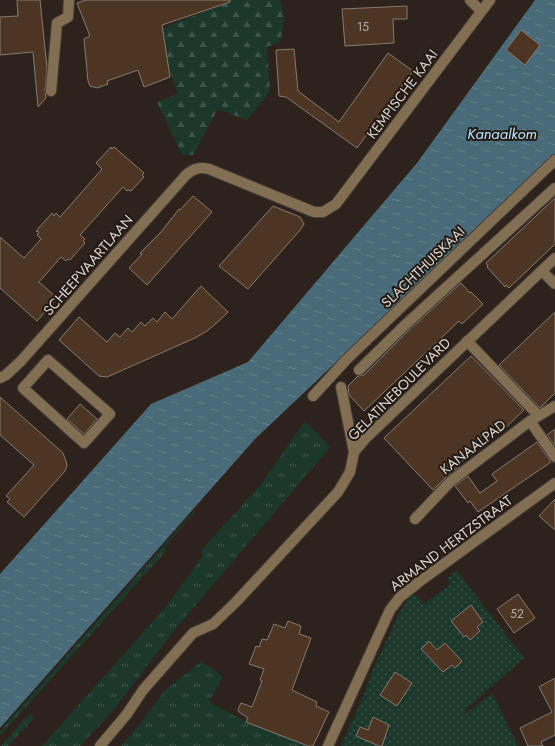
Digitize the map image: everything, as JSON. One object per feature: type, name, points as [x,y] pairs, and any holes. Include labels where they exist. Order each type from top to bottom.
[{"type":"street","points":[[51,91],[57,23],[68,17],[69,0]]},
{"type":"street","points":[[470,0],[481,11]]},
{"type":"street","name":"KEMPISCHE KAAI","points":[[195,168],[199,167],[209,169],[314,212],[323,212],[336,204],[490,0]]},
{"type":"street","name":"SLACHTHUISKAAI","points":[[313,396],[347,359],[555,160]]},
{"type":"street","name":"SCHEEPVAARTLAAN","points":[[0,378],[6,375],[21,361],[186,174],[195,168]]},
{"type":"street","name":"SLACHTHUISKAAI","points":[[359,370],[404,326],[555,188]]},
{"type":"street","name":"GELATINEBOULEVARD","points":[[100,746],[127,714],[143,690],[193,632],[213,624],[236,602],[338,492],[350,472],[354,452],[375,429],[555,258]]},
{"type":"street","points":[[542,271],[555,284]]},
{"type":"street","points":[[467,341],[534,418],[555,457]]},
{"type":"street","points":[[48,360],[110,414],[84,443],[23,388],[48,360]]},
{"type":"street","points":[[341,387],[354,452]]},
{"type":"street","name":"KANAALPAD","points":[[414,519],[451,481],[534,418],[555,406]]},
{"type":"street","name":"ARMAND HERTZSTRAAT","points":[[328,746],[390,610],[400,597],[555,483]]},
{"type":"green space","points":[[217,0],[280,0],[284,16],[281,41],[267,47],[270,91],[247,120],[218,109],[193,155],[182,155],[157,102],[178,94],[156,31],[219,6]]},
{"type":"green space","points":[[305,421],[330,447],[172,633],[115,708],[80,746],[42,746],[165,608],[202,557],[201,551],[262,483]]},
{"type":"green space","points":[[195,510],[164,548],[166,551],[0,736],[0,731]]},
{"type":"green space","points":[[457,571],[524,658],[466,709],[464,715],[492,693],[518,746],[341,746],[362,700],[372,672],[399,614],[408,599],[415,594],[424,604],[451,584],[447,579]]},
{"type":"green space","points":[[202,661],[223,677],[209,702],[246,722],[308,746],[121,746],[143,720],[165,690]]},
{"type":"green space","points":[[30,713],[34,718],[8,746],[1,746]]},
{"type":"water","name":"Kanaalkom","points":[[535,0],[555,0],[555,155],[255,439],[0,728],[0,574],[151,404],[248,362],[417,163]]},
{"type":"building","points":[[17,0],[40,0],[47,68],[45,90],[46,98],[38,107],[33,52],[0,55],[0,17],[18,16]]},
{"type":"building","points":[[86,0],[230,0],[230,2],[162,25],[170,77],[144,87],[138,70],[107,81],[108,84],[97,88],[90,86],[88,81],[84,39],[90,36],[77,3]]},
{"type":"building","points":[[407,6],[407,19],[393,19],[394,43],[345,46],[342,9]]},
{"type":"building","points":[[521,30],[540,45],[525,65],[506,50]]},
{"type":"building","points":[[294,49],[298,91],[339,122],[388,53],[413,71],[357,148],[286,97],[279,96],[276,50]]},
{"type":"building","points":[[111,147],[112,149],[114,147],[144,173],[142,175],[144,177],[131,191],[127,191],[123,187],[80,235],[85,239],[83,241],[85,243],[70,260],[68,259],[66,261],[61,257],[39,282],[57,298],[37,321],[0,288],[0,237],[24,258],[41,239],[37,235],[39,232],[36,231],[52,213],[54,216],[56,213],[60,217],[102,169],[96,163]]},
{"type":"building","points":[[193,196],[212,212],[147,285],[129,268],[142,254],[140,253],[161,232],[179,209],[180,210]]},
{"type":"building","points":[[555,198],[555,244],[509,288],[506,285],[505,287],[487,267],[488,266],[486,263]]},
{"type":"building","points":[[273,206],[300,217],[304,224],[248,289],[219,266]]},
{"type":"building","points":[[461,283],[483,304],[462,324],[459,321],[364,411],[349,395],[348,386],[358,376],[364,375],[408,331]]},
{"type":"building","points":[[201,286],[228,312],[221,319],[207,331],[195,338],[107,377],[99,376],[59,340],[79,317],[107,342],[115,333],[120,337],[128,328],[132,332],[141,322],[145,326],[153,318],[157,322],[165,312],[172,319]]},
{"type":"building","points":[[555,312],[555,393],[540,408],[499,365]]},
{"type":"building","points":[[471,356],[524,410],[501,432],[494,424],[473,444],[477,448],[459,464],[460,466],[433,490],[384,438]]},
{"type":"building","points":[[0,397],[63,453],[67,466],[65,471],[24,517],[7,502],[10,499],[6,496],[34,465],[0,435]]},
{"type":"building","points":[[80,404],[97,419],[84,434],[67,419]]},
{"type":"building","points":[[555,429],[555,446],[547,435]]},
{"type":"building","points":[[537,442],[551,462],[478,512],[470,501],[468,503],[455,486],[468,476],[480,493],[497,481],[492,474]]},
{"type":"building","points":[[555,499],[555,530],[539,516]]},
{"type":"building","points":[[518,594],[535,618],[514,633],[497,609]]},
{"type":"building","points":[[471,605],[483,622],[477,627],[480,631],[470,640],[466,635],[464,637],[451,621]]},
{"type":"building","points":[[288,621],[301,626],[299,634],[311,638],[292,690],[317,702],[316,706],[329,712],[313,746],[308,746],[246,722],[248,718],[239,712],[238,709],[241,703],[252,707],[262,681],[260,680],[264,669],[249,664],[256,646],[259,647],[262,639],[267,640],[274,624],[285,628]]},
{"type":"building","points":[[429,641],[437,650],[445,643],[462,661],[455,668],[452,665],[443,672],[421,649]]},
{"type":"building","points":[[395,672],[412,683],[397,706],[380,695]]},
{"type":"building","points":[[555,678],[555,735],[541,742],[543,746],[528,746],[520,728],[552,712],[539,687]]},
{"type":"building","points":[[373,717],[389,725],[382,746],[356,736],[360,727],[368,730]]}]
